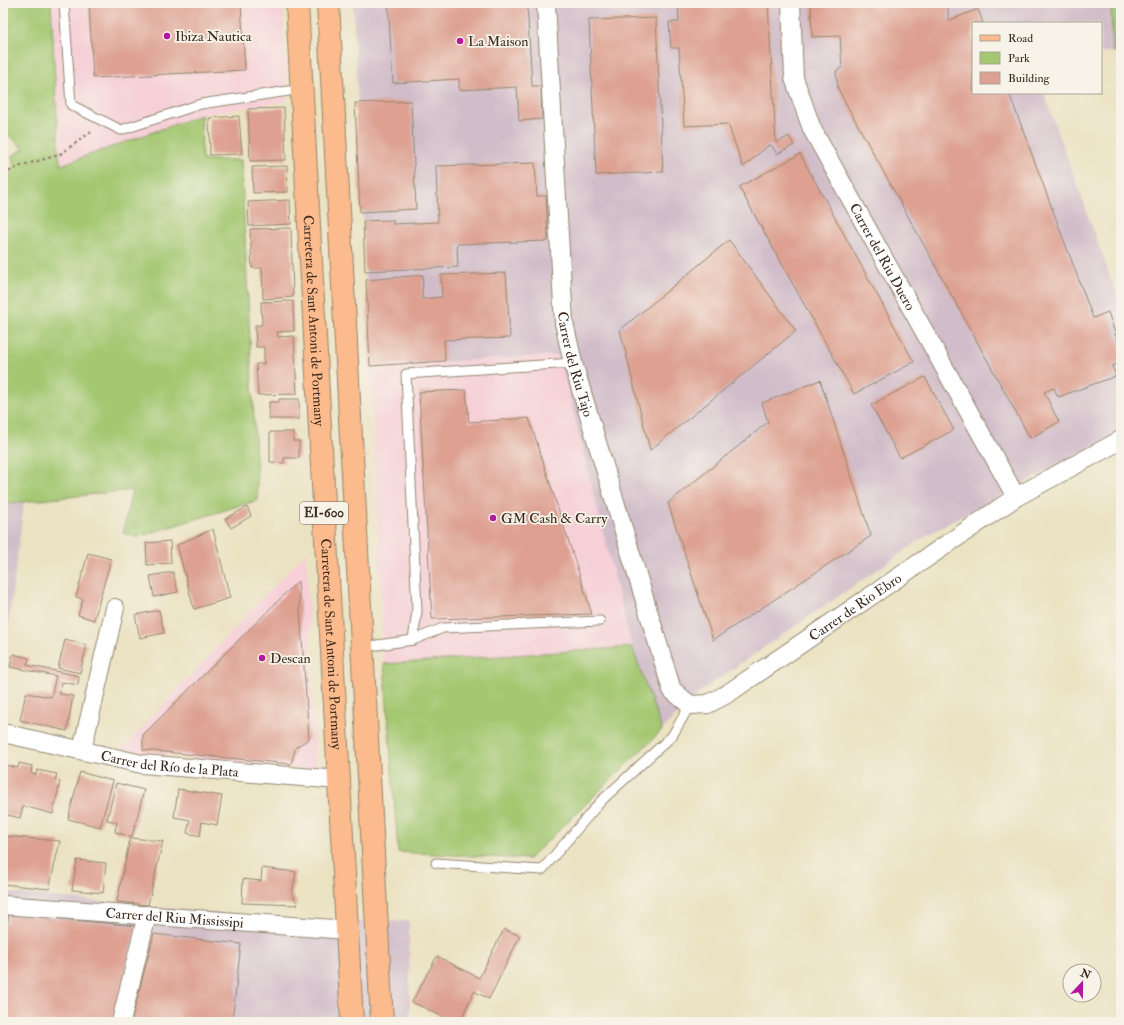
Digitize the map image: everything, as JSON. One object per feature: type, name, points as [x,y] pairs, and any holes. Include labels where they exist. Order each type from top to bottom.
[{"type":"main road","name":"Carretera de Sant Antoni de Portmany","points":[[297,3],[352,1022]]},
{"type":"main road","name":"EI-600","points":[[328,3],[382,1022]]},
{"type":"street","name":"Carrer del Riu Tajo","points":[[546,3],[564,323],[573,363],[672,690],[690,705]]},
{"type":"street","name":"Carrer del Riu Duero","points":[[790,3],[794,78],[812,129],[1016,497]]},
{"type":"street","name":"Carrer de Rio Ebro","points":[[690,705],[708,704],[727,694],[1016,497],[1121,440]]},
{"type":"street","points":[[82,750],[115,608]]},
{"type":"street","name":"Carrer del Río de la Plata","points":[[3,733],[142,764],[339,780]]},
{"type":"street","name":"Carrer del Riu Mississipi","points":[[3,905],[347,930]]},
{"type":"street","points":[[121,1022],[148,915]]},
{"type":"lane","points":[[64,3],[71,105],[121,130],[201,104],[302,89]]},
{"type":"lane","points":[[413,640],[417,611],[406,374],[573,363]]},
{"type":"lane","points":[[363,647],[413,640],[443,628],[600,621]]},
{"type":"lane","points":[[436,863],[542,870],[601,801],[672,736],[690,705]]},
{"type":"path","points":[[3,174],[23,165],[59,155],[104,122]]},
{"type":"shaded area","points":[[52,3],[283,3],[287,101],[201,115],[61,165]]},
{"type":"shaded area","points":[[353,3],[1111,3],[1113,52],[1102,53],[1102,22],[972,22],[972,94],[1044,94],[1121,307],[1121,431],[929,534],[701,691],[662,730],[632,647],[559,355],[370,366]]},
{"type":"shaded area","points":[[559,355],[632,647],[384,664],[370,366]]},
{"type":"shaded area","points":[[24,502],[3,666],[3,504]]},
{"type":"shaded area","name":"Descan","points":[[306,552],[316,771],[121,750]]},
{"type":"shaded area","points":[[3,892],[315,923],[409,921],[410,1022],[3,1022]]},
{"type":"green space","points":[[3,3],[51,3],[59,155],[61,165],[201,115],[202,160],[241,160],[258,500],[137,537],[123,533],[132,490],[3,504],[3,183],[14,169],[12,155],[24,149],[3,130]]},
{"type":"green space","points":[[1111,3],[1121,3],[1121,51],[1113,52]]},
{"type":"green space","points":[[632,647],[662,730],[529,859],[398,852],[384,664]]},
{"type":"building","name":"Ibiza Nautica","points":[[89,3],[241,3],[245,70],[93,78]]},
{"type":"building","name":"La Maison","points":[[388,3],[527,3],[532,86],[541,86],[542,119],[519,121],[517,87],[459,90],[459,79],[393,83]]},
{"type":"building","points":[[678,3],[768,3],[776,143],[789,136],[794,145],[777,154],[772,146],[769,145],[743,167],[728,124],[684,126],[679,48],[671,48],[669,22],[679,22]]},
{"type":"building","points":[[811,3],[948,3],[948,21],[978,9],[983,22],[972,22],[972,94],[1009,94],[1093,318],[1108,312],[1121,351],[1121,363],[1112,366],[1116,376],[1058,397],[1054,388],[1044,392],[1059,422],[1030,438],[838,89],[836,71],[842,68],[840,36],[812,37]]},
{"type":"building","points":[[656,18],[663,172],[596,175],[589,20]]},
{"type":"building","points":[[411,101],[416,209],[360,212],[355,103]]},
{"type":"building","points":[[284,108],[286,160],[250,161],[248,109]]},
{"type":"building","points":[[239,116],[242,154],[210,155],[209,118]]},
{"type":"building","points":[[800,154],[914,362],[854,394],[739,187]]},
{"type":"building","points":[[535,163],[537,196],[546,196],[548,241],[457,244],[458,267],[365,271],[363,221],[393,220],[393,224],[438,222],[436,166]]},
{"type":"building","points":[[287,166],[288,192],[253,193],[252,167]]},
{"type":"building","points":[[290,200],[291,224],[249,226],[248,202]]},
{"type":"building","points":[[291,228],[293,297],[263,299],[262,268],[252,268],[250,229]]},
{"type":"building","points":[[729,240],[796,331],[650,450],[620,330]]},
{"type":"building","points":[[506,273],[510,338],[444,340],[445,361],[370,366],[366,280],[423,275],[422,299],[442,297],[441,275]]},
{"type":"building","points":[[293,301],[294,331],[277,332],[278,337],[294,336],[297,394],[258,395],[256,364],[264,364],[264,347],[256,347],[255,325],[262,325],[261,302]]},
{"type":"building","points":[[925,377],[954,430],[900,458],[871,405]]},
{"type":"building","points":[[820,380],[871,536],[713,640],[668,503],[768,422],[762,403]]},
{"type":"building","name":"GM Cash & Carry","points":[[466,390],[469,422],[529,418],[592,614],[432,619],[419,392]]},
{"type":"building","points":[[279,399],[299,399],[299,419],[269,419],[269,402],[279,402]]},
{"type":"building","points":[[270,432],[293,432],[293,441],[299,441],[299,458],[284,458],[284,463],[270,462]]},
{"type":"building","points":[[247,507],[251,516],[231,528],[225,519]]},
{"type":"building","points":[[213,529],[230,598],[194,609],[177,545]]},
{"type":"building","points":[[170,541],[171,563],[147,565],[146,543]]},
{"type":"building","points":[[88,553],[111,559],[94,620],[78,615],[83,599],[76,597]]},
{"type":"building","points":[[173,572],[178,592],[154,597],[150,576]]},
{"type":"building","name":"Descan","points":[[298,581],[309,739],[296,747],[291,764],[143,750],[143,735]]},
{"type":"building","points":[[159,610],[164,633],[140,638],[135,615]]},
{"type":"building","points":[[65,640],[87,645],[80,673],[58,668]]},
{"type":"building","points":[[13,654],[29,658],[27,665],[79,676],[78,685],[62,682],[59,694],[73,696],[67,731],[20,720],[26,693],[51,697],[56,676],[10,667]]},
{"type":"building","points":[[19,763],[32,766],[31,773],[36,775],[37,770],[57,774],[55,780],[60,781],[53,814],[23,806],[20,818],[3,814],[3,764],[18,768]]},
{"type":"building","points":[[80,772],[113,781],[100,827],[68,819]]},
{"type":"building","points":[[116,783],[144,790],[132,837],[115,832],[117,822],[107,820]]},
{"type":"building","points":[[178,789],[222,796],[217,825],[202,822],[200,836],[187,833],[190,820],[174,817]]},
{"type":"building","points":[[3,836],[60,841],[49,889],[3,884]]},
{"type":"building","points":[[130,838],[163,841],[148,905],[117,902]]},
{"type":"building","points":[[77,860],[106,863],[103,893],[72,890]]},
{"type":"building","points":[[262,868],[296,872],[292,894],[298,905],[242,903],[243,879],[261,881]]},
{"type":"building","points":[[9,914],[136,926],[112,1022],[3,1022],[3,923],[7,924]]},
{"type":"building","points":[[504,929],[520,936],[489,999],[474,991],[460,1022],[454,1022],[412,1002],[437,956],[479,978]]},
{"type":"building","points":[[154,934],[241,944],[232,1022],[131,1022]]},
{"type":"place","name":"Ibiza Nautica","points":[[167,36]]},
{"type":"place","name":"La Maison","points":[[460,41]]},
{"type":"place","name":"GM Cash & Carry","points":[[493,518]]},
{"type":"place","name":"Descan","points":[[262,658]]}]
